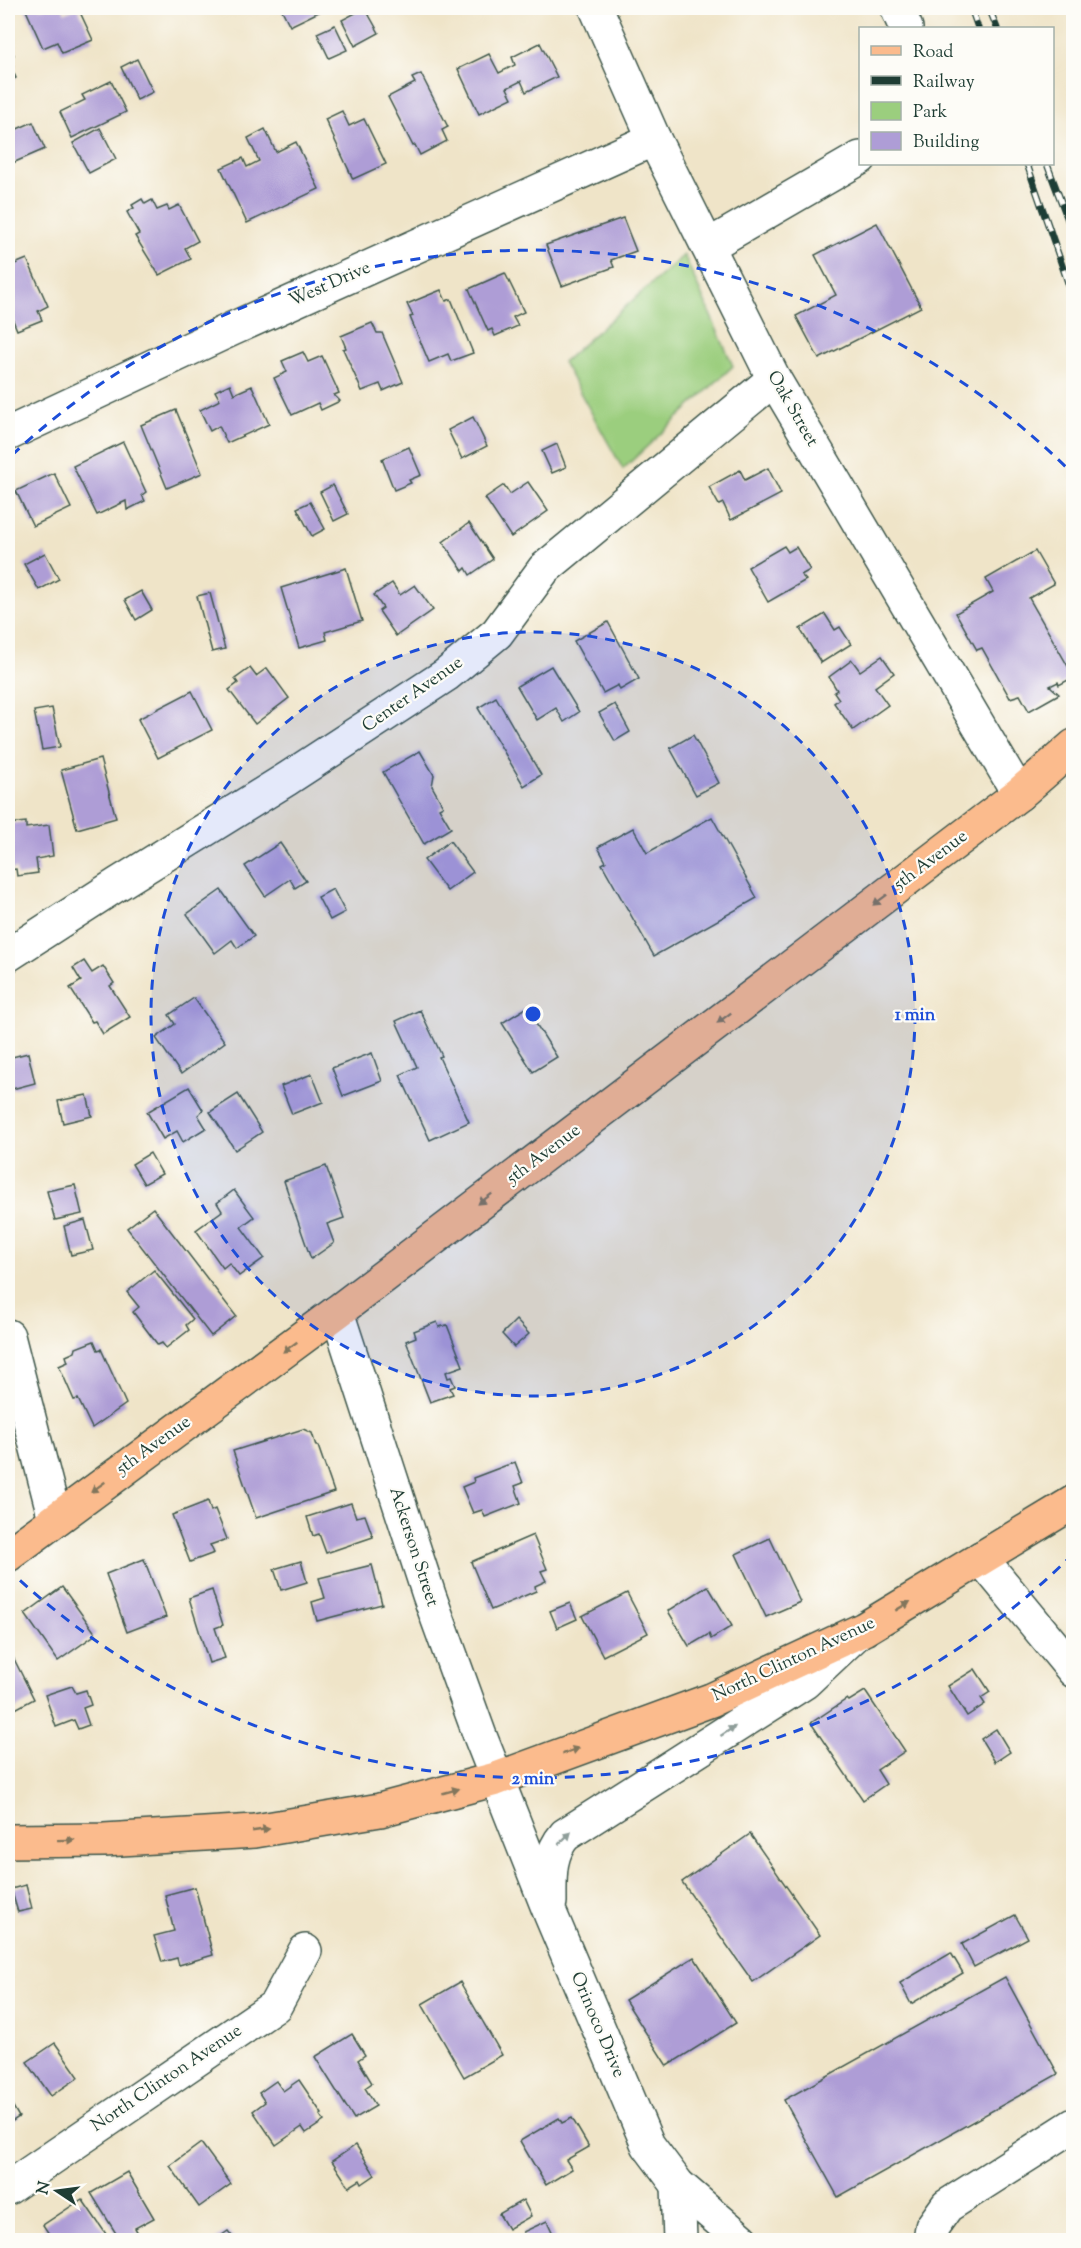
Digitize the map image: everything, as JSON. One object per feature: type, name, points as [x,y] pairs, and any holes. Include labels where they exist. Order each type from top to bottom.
[{"type":"main road","name":"5th Avenue","points":[[8,1555],[337,1312],[1019,794],[1074,746]]},
{"type":"main road","name":"North Clinton Avenue","points":[[496,1779],[711,1700],[860,1631],[1074,1502]]},
{"type":"main road","points":[[8,1841],[104,1840],[255,1831],[380,1810],[496,1779]]},
{"type":"street","name":"Oak Street","points":[[596,8],[654,139],[774,379],[1019,794]]},
{"type":"street","points":[[897,8],[906,27]]},
{"type":"street","name":"West Drive","points":[[8,434],[232,329],[654,139]]},
{"type":"street","points":[[708,246],[859,159]]},
{"type":"street","name":"Center Avenue","points":[[8,956],[446,675],[497,633],[544,568],[774,379]]},
{"type":"street","name":"Ackerson Street","points":[[337,1312],[429,1595],[496,1779]]},
{"type":"street","points":[[8,1336],[55,1519]]},
{"type":"street","points":[[981,1558],[1074,1671]]},
{"type":"street","points":[[550,1913],[550,1869],[558,1844],[565,1835],[805,1682],[860,1631]]},
{"type":"street","name":"Orinoco Drive","points":[[496,1779],[648,2145],[678,2185],[742,2241]]},
{"type":"street","name":"North Clinton Avenue","points":[[8,2188],[275,2006],[305,1951]]},
{"type":"street","points":[[930,2241],[932,2227],[947,2206],[1074,2125]]},
{"type":"street","points":[[678,2185],[680,2241]]},
{"type":"green space","points":[[684,255],[733,366],[623,469],[563,362]]},
{"type":"building","points":[[25,8],[63,8],[65,13],[78,8],[93,40],[62,53],[57,42],[43,48]]},
{"type":"building","points":[[281,8],[327,8],[290,26]]},
{"type":"building","points":[[365,8],[379,33],[355,46],[342,20]]},
{"type":"building","points":[[335,25],[347,50],[329,58],[317,33]]},
{"type":"building","points":[[8,41],[14,55],[9,58],[13,66],[10,65],[16,78],[8,82]]},
{"type":"building","points":[[540,43],[557,77],[526,92],[521,81],[507,88],[512,98],[479,114],[458,69],[489,54],[499,73],[515,65],[512,57]]},
{"type":"building","points":[[137,59],[153,92],[137,100],[121,67]]},
{"type":"building","points":[[421,74],[448,127],[442,130],[447,141],[420,155],[388,97],[415,83],[412,78]]},
{"type":"building","points":[[111,81],[126,112],[72,138],[60,112],[85,100],[82,95]]},
{"type":"building","points":[[342,111],[349,126],[364,119],[386,164],[353,179],[325,119]]},
{"type":"building","points":[[33,122],[45,149],[8,165],[8,133]]},
{"type":"building","points":[[100,128],[116,159],[89,173],[73,143]]},
{"type":"building","points":[[265,129],[276,152],[296,142],[319,189],[247,223],[221,168],[243,158],[247,167],[259,161],[248,138]]},
{"type":"building","points":[[142,199],[145,204],[152,200],[157,210],[167,206],[169,210],[179,205],[198,241],[185,248],[191,259],[159,275],[135,236],[139,234],[127,212],[134,208],[132,205]]},
{"type":"building","points":[[623,218],[636,251],[611,260],[614,267],[562,286],[546,245]]},
{"type":"building","points":[[877,223],[921,307],[819,359],[796,316],[836,295],[815,255]]},
{"type":"building","points":[[8,259],[10,266],[27,259],[48,306],[38,311],[42,320],[17,330],[8,308]]},
{"type":"building","points":[[505,273],[524,312],[513,317],[518,326],[495,336],[492,329],[488,331],[469,289]]},
{"type":"building","points":[[441,290],[446,301],[451,299],[473,353],[451,361],[448,354],[429,362],[410,317],[413,316],[407,304]]},
{"type":"building","points":[[372,323],[377,333],[382,333],[403,382],[383,391],[380,384],[362,391],[343,349],[346,348],[341,336]]},
{"type":"building","points":[[303,352],[308,362],[322,356],[339,393],[334,395],[340,401],[321,410],[318,403],[292,415],[274,378],[287,372],[282,361]]},
{"type":"building","points":[[230,384],[234,394],[252,386],[269,424],[227,443],[219,426],[210,431],[200,410],[220,400],[215,391]]},
{"type":"building","points":[[176,410],[202,473],[167,488],[141,425]]},
{"type":"building","points":[[473,417],[487,446],[462,459],[448,430]]},
{"type":"building","points":[[123,442],[146,492],[142,495],[145,501],[127,510],[126,501],[97,515],[73,466]]},
{"type":"building","points":[[557,444],[566,467],[552,473],[542,451]]},
{"type":"building","points":[[409,447],[421,475],[409,480],[411,483],[394,490],[382,459]]},
{"type":"building","points":[[768,468],[781,494],[731,520],[723,503],[719,505],[709,487],[740,470],[745,480]]},
{"type":"building","points":[[54,473],[71,508],[33,526],[16,491]]},
{"type":"building","points":[[528,482],[548,511],[511,537],[485,498],[504,485],[510,494]]},
{"type":"building","points":[[333,485],[348,514],[334,521],[320,492]]},
{"type":"building","points":[[310,502],[325,529],[312,536],[297,508]]},
{"type":"building","points":[[469,523],[493,559],[470,575],[466,568],[463,571],[443,542]]},
{"type":"building","points":[[784,546],[788,552],[796,547],[810,570],[801,575],[806,580],[768,602],[748,567]]},
{"type":"building","points":[[1035,551],[1054,584],[1029,598],[1074,677],[1059,685],[1058,682],[1050,686],[1059,694],[1029,711],[1020,695],[1010,698],[982,648],[977,650],[956,613],[993,592],[986,579]]},
{"type":"building","points":[[45,553],[59,579],[39,590],[24,564]]},
{"type":"building","points":[[346,568],[362,621],[325,632],[327,640],[299,648],[281,588]]},
{"type":"building","points":[[392,583],[400,595],[415,585],[433,610],[396,636],[379,611],[383,608],[374,595]]},
{"type":"building","points":[[141,591],[152,610],[136,620],[125,600]]},
{"type":"building","points":[[210,593],[225,649],[212,652],[197,596]]},
{"type":"building","points":[[825,614],[835,630],[840,627],[851,644],[821,663],[800,629]]},
{"type":"building","points":[[608,622],[639,679],[620,690],[618,685],[603,693],[574,641]]},
{"type":"building","points":[[882,656],[894,673],[875,687],[888,705],[853,730],[834,703],[839,699],[834,692],[837,690],[829,677],[852,660],[860,671]]},
{"type":"building","points":[[551,666],[579,712],[564,722],[556,708],[537,720],[517,686]]},
{"type":"building","points":[[250,668],[256,676],[267,668],[289,698],[255,724],[229,690],[238,683],[235,679]]},
{"type":"building","points":[[192,691],[212,730],[158,758],[138,719]]},
{"type":"building","points":[[496,697],[541,775],[524,786],[478,708]]},
{"type":"building","points":[[615,704],[630,732],[615,741],[599,713]]},
{"type":"building","points":[[52,708],[60,747],[42,750],[34,711]]},
{"type":"building","points":[[693,735],[719,783],[696,795],[670,748]]},
{"type":"building","points":[[420,751],[434,775],[432,786],[443,806],[439,808],[451,828],[424,844],[383,772]]},
{"type":"building","points":[[100,759],[116,818],[77,829],[61,770]]},
{"type":"building","points":[[712,817],[757,898],[654,956],[602,864],[606,862],[598,847],[633,828],[647,853]]},
{"type":"building","points":[[26,822],[26,828],[49,825],[53,856],[36,859],[38,873],[17,876],[16,869],[8,870],[8,824]]},
{"type":"building","points":[[450,841],[473,872],[447,891],[424,860]]},
{"type":"building","points":[[280,843],[306,881],[295,888],[290,879],[265,896],[245,866]]},
{"type":"building","points":[[333,889],[345,912],[330,920],[318,897]]},
{"type":"building","points":[[221,890],[254,936],[237,948],[232,940],[215,953],[187,914]]},
{"type":"building","points":[[84,961],[92,973],[103,966],[114,983],[110,986],[130,1017],[103,1034],[95,1021],[92,1022],[70,988],[81,981],[73,968]]},
{"type":"building","points":[[194,998],[225,1042],[181,1074],[156,1038],[175,1024],[169,1015]]},
{"type":"building","points":[[526,1008],[557,1057],[533,1072],[502,1023]]},
{"type":"building","points":[[420,1010],[469,1122],[430,1140],[400,1075],[417,1067],[396,1021]]},
{"type":"building","points":[[28,1053],[35,1083],[12,1089],[10,1081],[8,1082],[8,1058]]},
{"type":"building","points":[[372,1053],[382,1081],[343,1096],[332,1068]]},
{"type":"building","points":[[312,1074],[323,1102],[292,1114],[281,1086]]},
{"type":"building","points":[[189,1087],[203,1110],[198,1115],[206,1128],[183,1142],[177,1131],[163,1139],[147,1112]]},
{"type":"building","points":[[238,1094],[262,1132],[235,1150],[210,1112]]},
{"type":"building","points":[[87,1095],[92,1116],[63,1123],[58,1101]]},
{"type":"building","points":[[150,1153],[162,1174],[144,1184],[132,1164]]},
{"type":"building","points":[[326,1166],[344,1218],[327,1224],[334,1243],[311,1259],[284,1181]]},
{"type":"building","points":[[75,1185],[82,1214],[55,1220],[47,1191]]},
{"type":"building","points":[[234,1190],[254,1217],[241,1227],[264,1258],[239,1276],[229,1263],[223,1268],[196,1230],[222,1211],[217,1203]]},
{"type":"building","points":[[153,1208],[236,1316],[211,1336],[127,1228]]},
{"type":"building","points":[[85,1220],[93,1250],[71,1255],[64,1226]]},
{"type":"building","points":[[154,1270],[193,1319],[186,1325],[189,1330],[166,1348],[162,1343],[158,1345],[133,1312],[139,1307],[127,1292]]},
{"type":"building","points":[[516,1320],[529,1334],[514,1347],[502,1334]]},
{"type":"building","points":[[437,1322],[439,1327],[447,1325],[463,1366],[446,1372],[455,1386],[450,1388],[453,1394],[430,1402],[406,1341],[416,1337],[414,1331]]},
{"type":"building","points":[[94,1341],[98,1350],[101,1349],[126,1404],[92,1428],[78,1399],[74,1400],[59,1366],[68,1362],[66,1356],[75,1352],[76,1348]]},
{"type":"building","points":[[303,1429],[312,1433],[334,1492],[256,1518],[233,1451]]},
{"type":"building","points":[[515,1462],[523,1483],[515,1486],[521,1503],[485,1517],[482,1510],[473,1513],[462,1487],[474,1482],[473,1478]]},
{"type":"building","points":[[208,1501],[211,1511],[215,1509],[227,1539],[210,1545],[214,1553],[190,1562],[172,1515]]},
{"type":"building","points":[[351,1503],[356,1517],[365,1515],[373,1537],[326,1553],[319,1534],[313,1536],[307,1517]]},
{"type":"building","points":[[533,1535],[547,1569],[541,1571],[546,1581],[535,1586],[536,1591],[491,1610],[471,1562]]},
{"type":"building","points":[[770,1538],[800,1602],[766,1617],[736,1554]]},
{"type":"building","points":[[144,1559],[166,1617],[127,1632],[106,1574]]},
{"type":"building","points":[[301,1561],[307,1582],[281,1590],[274,1569]]},
{"type":"building","points":[[372,1565],[382,1604],[317,1621],[312,1602],[325,1598],[319,1578]]},
{"type":"building","points":[[708,1586],[732,1626],[711,1639],[709,1634],[689,1646],[668,1611]]},
{"type":"building","points":[[62,1587],[96,1634],[58,1661],[25,1614]]},
{"type":"building","points":[[212,1590],[223,1625],[215,1628],[225,1658],[209,1663],[189,1598]]},
{"type":"building","points":[[627,1593],[648,1633],[603,1656],[582,1616]]},
{"type":"building","points":[[570,1603],[577,1619],[557,1628],[550,1611]]},
{"type":"building","points":[[8,1647],[34,1699],[8,1713]]},
{"type":"building","points":[[975,1669],[990,1692],[981,1698],[985,1704],[967,1716],[948,1686]]},
{"type":"building","points":[[72,1686],[76,1693],[86,1690],[91,1705],[83,1708],[89,1725],[78,1729],[74,1720],[56,1727],[45,1695]]},
{"type":"building","points":[[865,1691],[905,1751],[877,1770],[886,1784],[863,1800],[811,1723],[847,1699],[849,1701]]},
{"type":"building","points":[[996,1729],[1010,1752],[995,1762],[981,1739]]},
{"type":"building","points":[[750,1834],[820,1935],[753,1982],[682,1882]]},
{"type":"building","points":[[26,1885],[32,1909],[18,1912],[11,1889]]},
{"type":"building","points":[[195,1887],[213,1955],[179,1965],[177,1958],[162,1962],[154,1936],[174,1931],[165,1895]]},
{"type":"building","points":[[1015,1915],[1028,1938],[974,1967],[962,1944]]},
{"type":"building","points":[[951,1953],[963,1973],[911,2004],[900,1983]]},
{"type":"building","points":[[694,1957],[736,2023],[667,2066],[625,2000]]},
{"type":"building","points":[[1005,1977],[1058,2074],[838,2197],[784,2100]]},
{"type":"building","points":[[460,1982],[502,2055],[464,2077],[422,2004]]},
{"type":"building","points":[[352,2034],[365,2055],[358,2060],[372,2083],[365,2088],[376,2106],[354,2119],[315,2057]]},
{"type":"building","points":[[55,2043],[79,2077],[51,2096],[27,2062]]},
{"type":"building","points":[[299,2080],[322,2114],[320,2115],[324,2121],[306,2133],[302,2127],[276,2145],[253,2111],[265,2102],[259,2093],[276,2081],[283,2091]]},
{"type":"building","points":[[8,2098],[19,2117],[8,2124]]},
{"type":"building","points":[[559,2118],[562,2123],[572,2118],[589,2147],[566,2160],[572,2169],[546,2185],[520,2141]]},
{"type":"building","points":[[201,2143],[231,2184],[199,2207],[170,2166]]},
{"type":"building","points":[[356,2145],[375,2175],[362,2184],[360,2180],[349,2187],[332,2161]]},
{"type":"building","points":[[127,2172],[154,2218],[135,2228],[142,2240],[120,2240],[91,2193]]},
{"type":"building","points":[[82,2199],[106,2234],[96,2240],[53,2240],[43,2225]]},
{"type":"building","points":[[523,2200],[531,2216],[508,2229],[499,2214]]},
{"type":"building","points":[[547,2221],[556,2240],[527,2240],[523,2232]]},
{"type":"building","points":[[228,2231],[235,2240],[215,2240]]},
{"type":"railway","points":[[971,8],[978,27]]},
{"type":"railway","points":[[989,8],[997,27]]},
{"type":"railway","points":[[1027,165],[1074,300]]},
{"type":"railway","points":[[1047,165],[1074,236]]}]
